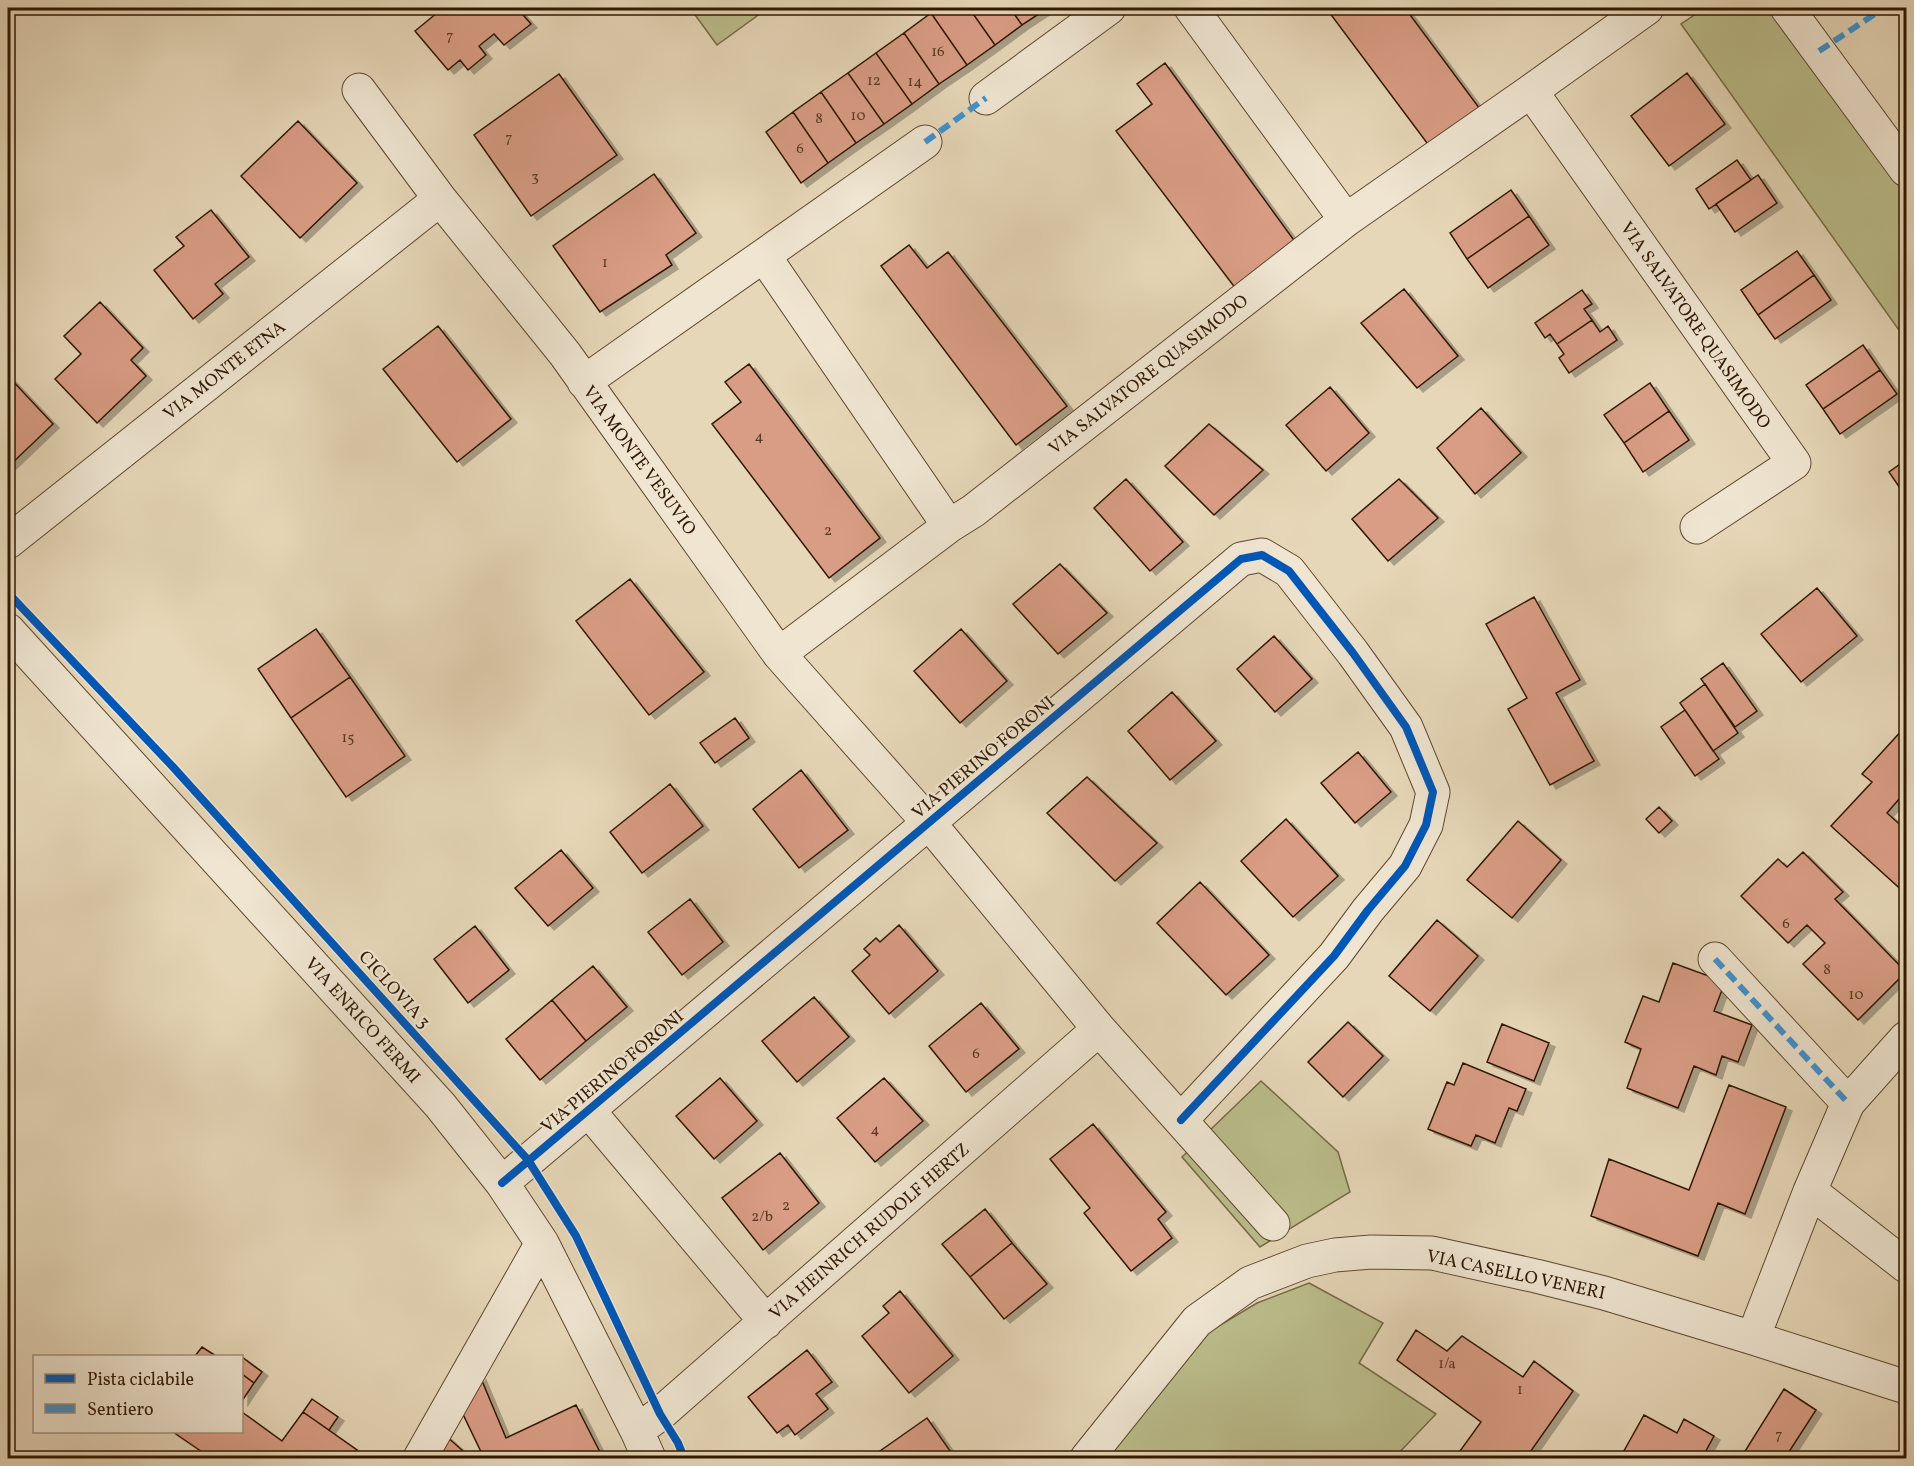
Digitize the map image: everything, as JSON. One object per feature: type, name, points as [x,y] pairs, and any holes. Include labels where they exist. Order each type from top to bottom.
[{"type":"street","points":[[986,98],[1109,8]]},
{"type":"street","points":[[1191,8],[1346,220]]},
{"type":"street","name":"VIA SALVATORE QUASIMODO","points":[[779,654],[949,526],[973,511],[1346,220],[1531,92],[1647,8]]},
{"type":"street","points":[[1786,8],[1906,170]]},
{"type":"street","name":"VIA MONTE VESUVIO","points":[[360,90],[440,199],[565,354],[779,654],[929,823]]},
{"type":"street","name":"VIA SALVATORE QUASIMODO","points":[[1531,92],[1794,463],[1697,527]]},
{"type":"street","points":[[584,382],[925,142]]},
{"type":"street","name":"VIA MONTE ETNA","points":[[8,542],[440,199]]},
{"type":"street","points":[[764,256],[949,526]]},
{"type":"street","name":"VIA PIERINO FORONI","points":[[502,1183],[1241,559],[1262,555],[1289,571],[1353,653],[1406,727],[1433,792],[1426,825],[1405,866],[1368,910],[1335,956],[1181,1120]]},
{"type":"street","name":"VIA ENRICO FERMI","points":[[8,630],[440,1105],[502,1183],[542,1243],[643,1445]]},
{"type":"street","points":[[929,823],[1100,1029],[1273,1224]]},
{"type":"street","points":[[1715,959],[1848,1103]]},
{"type":"street","name":"VIA HEINRICH RUDOLF HERTZ","points":[[643,1445],[660,1414],[1100,1029]]},
{"type":"street","points":[[1753,1338],[1810,1191],[1848,1103],[1906,1038]]},
{"type":"street","points":[[588,1110],[766,1322]]},
{"type":"street","points":[[1810,1191],[1906,1266]]},
{"type":"street","points":[[420,1458],[542,1243]]},
{"type":"street","name":"VIA CASELLO VENERI","points":[[1086,1458],[1197,1321],[1250,1284],[1307,1261],[1335,1255],[1371,1252],[1432,1253],[1536,1276],[1604,1293],[1906,1387]]},
{"type":"green space","points":[[690,8],[768,8],[717,45]]},
{"type":"green space","points":[[1705,8],[1786,8],[1906,170],[1906,340],[1681,24]]},
{"type":"green space","points":[[1261,1081],[1338,1152],[1350,1192],[1260,1247],[1182,1157]]},
{"type":"green space","points":[[1309,1283],[1383,1323],[1359,1363],[1436,1414],[1394,1458],[1108,1458],[1207,1333],[1257,1303]]},
{"type":"building","points":[[443,8],[517,8],[531,24],[504,45],[494,34],[479,46],[486,55],[468,70],[460,60],[448,70],[415,31]]},
{"type":"building","points":[[940,8],[969,8],[995,45],[967,65],[931,13]]},
{"type":"building","points":[[969,8],[1010,8],[1022,25],[995,45]]},
{"type":"building","points":[[1010,8],[1048,8],[1022,25]]},
{"type":"building","points":[[1326,8],[1405,8],[1480,109],[1430,147]]},
{"type":"building","points":[[931,13],[967,65],[939,84],[904,33]]},
{"type":"building","points":[[904,33],[939,84],[912,104],[876,53]]},
{"type":"building","points":[[876,53],[912,104],[884,124],[848,73]]},
{"type":"building","points":[[1165,63],[1296,243],[1236,289],[1116,131],[1152,104],[1137,84]]},
{"type":"building","points":[[848,73],[884,124],[856,143],[821,92]]},
{"type":"building","points":[[1687,73],[1725,124],[1669,166],[1631,116]]},
{"type":"building","points":[[559,74],[617,155],[531,216],[474,135]]},
{"type":"building","points":[[821,92],[856,143],[828,163],[793,112]]},
{"type":"building","points":[[793,112],[828,163],[801,183],[766,132]]},
{"type":"building","points":[[298,121],[357,183],[300,238],[241,176]]},
{"type":"building","points":[[1737,160],[1751,180],[1709,209],[1696,189]]},
{"type":"building","points":[[654,174],[696,233],[666,255],[672,265],[600,312],[553,246]]},
{"type":"building","points":[[1758,175],[1777,203],[1735,232],[1716,204]]},
{"type":"building","points":[[1511,190],[1529,216],[1467,259],[1450,233]]},
{"type":"building","points":[[211,210],[249,257],[215,284],[223,294],[193,319],[154,270],[184,246],[176,237]]},
{"type":"building","points":[[1529,216],[1549,245],[1488,288],[1467,259]]},
{"type":"building","points":[[909,245],[927,268],[948,252],[1067,406],[1016,445],[881,266]]},
{"type":"building","points":[[1797,251],[1814,275],[1758,315],[1741,290]]},
{"type":"building","points":[[1814,275],[1831,300],[1775,339],[1758,315]]},
{"type":"building","points":[[1404,289],[1458,356],[1417,388],[1361,323]]},
{"type":"building","points":[[1582,290],[1592,304],[1584,309],[1592,320],[1557,344],[1550,334],[1545,338],[1535,323]]},
{"type":"building","points":[[100,302],[143,348],[131,360],[146,376],[97,423],[55,379],[81,354],[64,336]]},
{"type":"building","points":[[1592,320],[1600,332],[1608,326],[1617,340],[1569,373],[1559,358],[1564,354],[1557,344]]},
{"type":"building","points":[[438,326],[511,419],[457,462],[383,369]]},
{"type":"building","points":[[1863,345],[1880,370],[1823,409],[1806,385]]},
{"type":"building","points":[[749,364],[880,538],[829,578],[712,424],[741,402],[725,382]]},
{"type":"building","points":[[1880,370],[1897,394],[1840,434],[1823,409]]},
{"type":"building","points":[[8,376],[53,424],[8,467]]},
{"type":"building","points":[[1650,383],[1669,411],[1624,443],[1604,415]]},
{"type":"building","points":[[1330,387],[1369,433],[1326,471],[1286,425]]},
{"type":"building","points":[[1481,408],[1521,453],[1475,494],[1437,448]]},
{"type":"building","points":[[1669,411],[1689,440],[1643,472],[1624,443]]},
{"type":"building","points":[[1209,424],[1263,470],[1214,515],[1165,466]]},
{"type":"building","points":[[1906,460],[1906,497],[1889,472]]},
{"type":"building","points":[[1126,479],[1183,542],[1150,571],[1094,508]]},
{"type":"building","points":[[1399,479],[1438,518],[1388,561],[1352,519]]},
{"type":"building","points":[[1060,564],[1107,613],[1058,654],[1013,604]]},
{"type":"building","points":[[630,579],[704,672],[649,715],[576,621]]},
{"type":"building","points":[[1817,588],[1857,636],[1801,682],[1761,634]]},
{"type":"building","points":[[1534,597],[1580,680],[1556,693],[1594,761],[1550,785],[1508,709],[1527,698],[1486,624]]},
{"type":"building","points":[[316,629],[350,677],[291,718],[258,669]]},
{"type":"building","points":[[961,629],[1007,681],[960,723],[914,671]]},
{"type":"building","points":[[1274,636],[1312,679],[1275,712],[1237,669]]},
{"type":"building","points":[[1723,663],[1757,711],[1735,727],[1701,679]]},
{"type":"building","points":[[350,677],[405,756],[346,797],[291,718]]},
{"type":"building","points":[[1705,684],[1738,733],[1713,751],[1680,703]]},
{"type":"building","points":[[1172,692],[1216,741],[1170,780],[1128,731]]},
{"type":"building","points":[[1685,710],[1719,759],[1695,776],[1661,727]]},
{"type":"building","points":[[735,718],[749,738],[715,763],[700,743]]},
{"type":"building","points":[[1905,727],[1906,791],[1887,813],[1906,830],[1906,894],[1831,826],[1872,782],[1862,774]]},
{"type":"building","points":[[1358,752],[1391,792],[1355,823],[1321,783]]},
{"type":"building","points":[[801,770],[848,830],[799,868],[753,809]]},
{"type":"building","points":[[1087,777],[1157,843],[1115,881],[1047,813]]},
{"type":"building","points":[[670,784],[703,826],[642,873],[610,832]]},
{"type":"building","points":[[1659,807],[1672,821],[1659,833],[1646,819]]},
{"type":"building","points":[[1286,819],[1338,876],[1293,917],[1241,861]]},
{"type":"building","points":[[1518,821],[1561,860],[1512,918],[1467,880]]},
{"type":"building","points":[[561,850],[593,888],[548,926],[515,888]]},
{"type":"building","points":[[1803,852],[1843,892],[1835,899],[1906,972],[1858,1020],[1803,964],[1825,943],[1807,925],[1788,943],[1741,896],[1778,859],[1787,867]]},
{"type":"building","points":[[1200,882],[1269,955],[1226,995],[1157,923]]},
{"type":"building","points":[[690,899],[723,942],[682,975],[648,932]]},
{"type":"building","points":[[1437,920],[1478,956],[1430,1011],[1389,976]]},
{"type":"building","points":[[899,925],[938,971],[889,1014],[852,971],[870,955],[864,949],[876,938],[880,942]]},
{"type":"building","points":[[475,926],[509,970],[468,1003],[434,959]]},
{"type":"building","points":[[1673,963],[1725,982],[1714,1011],[1752,1025],[1738,1062],[1722,1056],[1716,1075],[1694,1066],[1678,1108],[1627,1088],[1641,1049],[1625,1042],[1643,996],[1659,1002]]},
{"type":"building","points":[[593,966],[627,1007],[586,1041],[552,1000]]},
{"type":"building","points":[[814,997],[849,1037],[797,1082],[762,1041]]},
{"type":"building","points":[[552,1000],[586,1041],[540,1080],[506,1039]]},
{"type":"building","points":[[981,1003],[1019,1049],[966,1092],[929,1046]]},
{"type":"building","points":[[1348,1022],[1383,1056],[1343,1097],[1308,1062]]},
{"type":"building","points":[[1502,1024],[1549,1043],[1534,1081],[1487,1062]]},
{"type":"building","points":[[1463,1063],[1526,1089],[1517,1111],[1509,1108],[1495,1143],[1476,1135],[1471,1146],[1428,1129],[1447,1082],[1454,1085]]},
{"type":"building","points":[[720,1078],[757,1121],[714,1159],[676,1116]]},
{"type":"building","points":[[884,1078],[923,1121],[875,1162],[837,1118]]},
{"type":"building","points":[[1729,1085],[1786,1107],[1745,1214],[1718,1203],[1698,1256],[1591,1216],[1609,1159],[1689,1190]]},
{"type":"building","points":[[1093,1124],[1166,1212],[1158,1219],[1172,1238],[1131,1271],[1084,1213],[1090,1208],[1050,1159]]},
{"type":"building","points":[[780,1153],[819,1203],[763,1250],[722,1198]]},
{"type":"building","points":[[985,1209],[1012,1243],[970,1277],[942,1244]]},
{"type":"building","points":[[1012,1243],[1047,1284],[1004,1319],[970,1277]]},
{"type":"building","points":[[900,1291],[953,1356],[909,1393],[862,1336],[889,1313],[883,1306]]},
{"type":"building","points":[[1416,1330],[1447,1351],[1462,1336],[1523,1377],[1534,1361],[1573,1391],[1526,1458],[1455,1458],[1481,1422],[1397,1360]]},
{"type":"building","points":[[202,1347],[214,1355],[196,1355]]},
{"type":"building","points":[[807,1350],[832,1382],[816,1394],[828,1409],[795,1435],[788,1425],[777,1433],[748,1397]]},
{"type":"building","points":[[243,1358],[262,1372],[254,1383],[243,1375]]},
{"type":"building","points":[[243,1375],[254,1383],[243,1400]]},
{"type":"building","points":[[480,1376],[506,1438],[576,1405],[603,1458],[484,1458],[460,1408]]},
{"type":"building","points":[[1784,1389],[1816,1410],[1785,1458],[1746,1458],[1742,1456]]},
{"type":"building","points":[[312,1399],[338,1417],[329,1430],[303,1412]]},
{"type":"building","points":[[303,1412],[357,1450],[352,1458],[211,1458],[174,1433],[243,1433],[243,1413],[282,1441]]},
{"type":"building","points":[[1644,1415],[1677,1433],[1684,1419],[1714,1436],[1702,1458],[1620,1458]]},
{"type":"building","points":[[927,1418],[955,1458],[870,1458]]},
{"type":"building","points":[[446,1436],[463,1451],[458,1458],[432,1458]]},
{"type":"marked path","points":[[1819,51],[1884,8]]},
{"type":"marked path","points":[[925,142],[986,98]]},
{"type":"marked path","points":[[1715,959],[1848,1103]]},
{"type":"cycle path","points":[[502,1183],[1241,559],[1262,555],[1289,571],[1353,653],[1406,727],[1433,792],[1426,825],[1405,866],[1334,956],[1181,1120]]},
{"type":"cycle path","name":"CICLOVIA 3","points":[[8,593],[173,767],[528,1160],[576,1236],[660,1414],[678,1443],[684,1458]]}]
